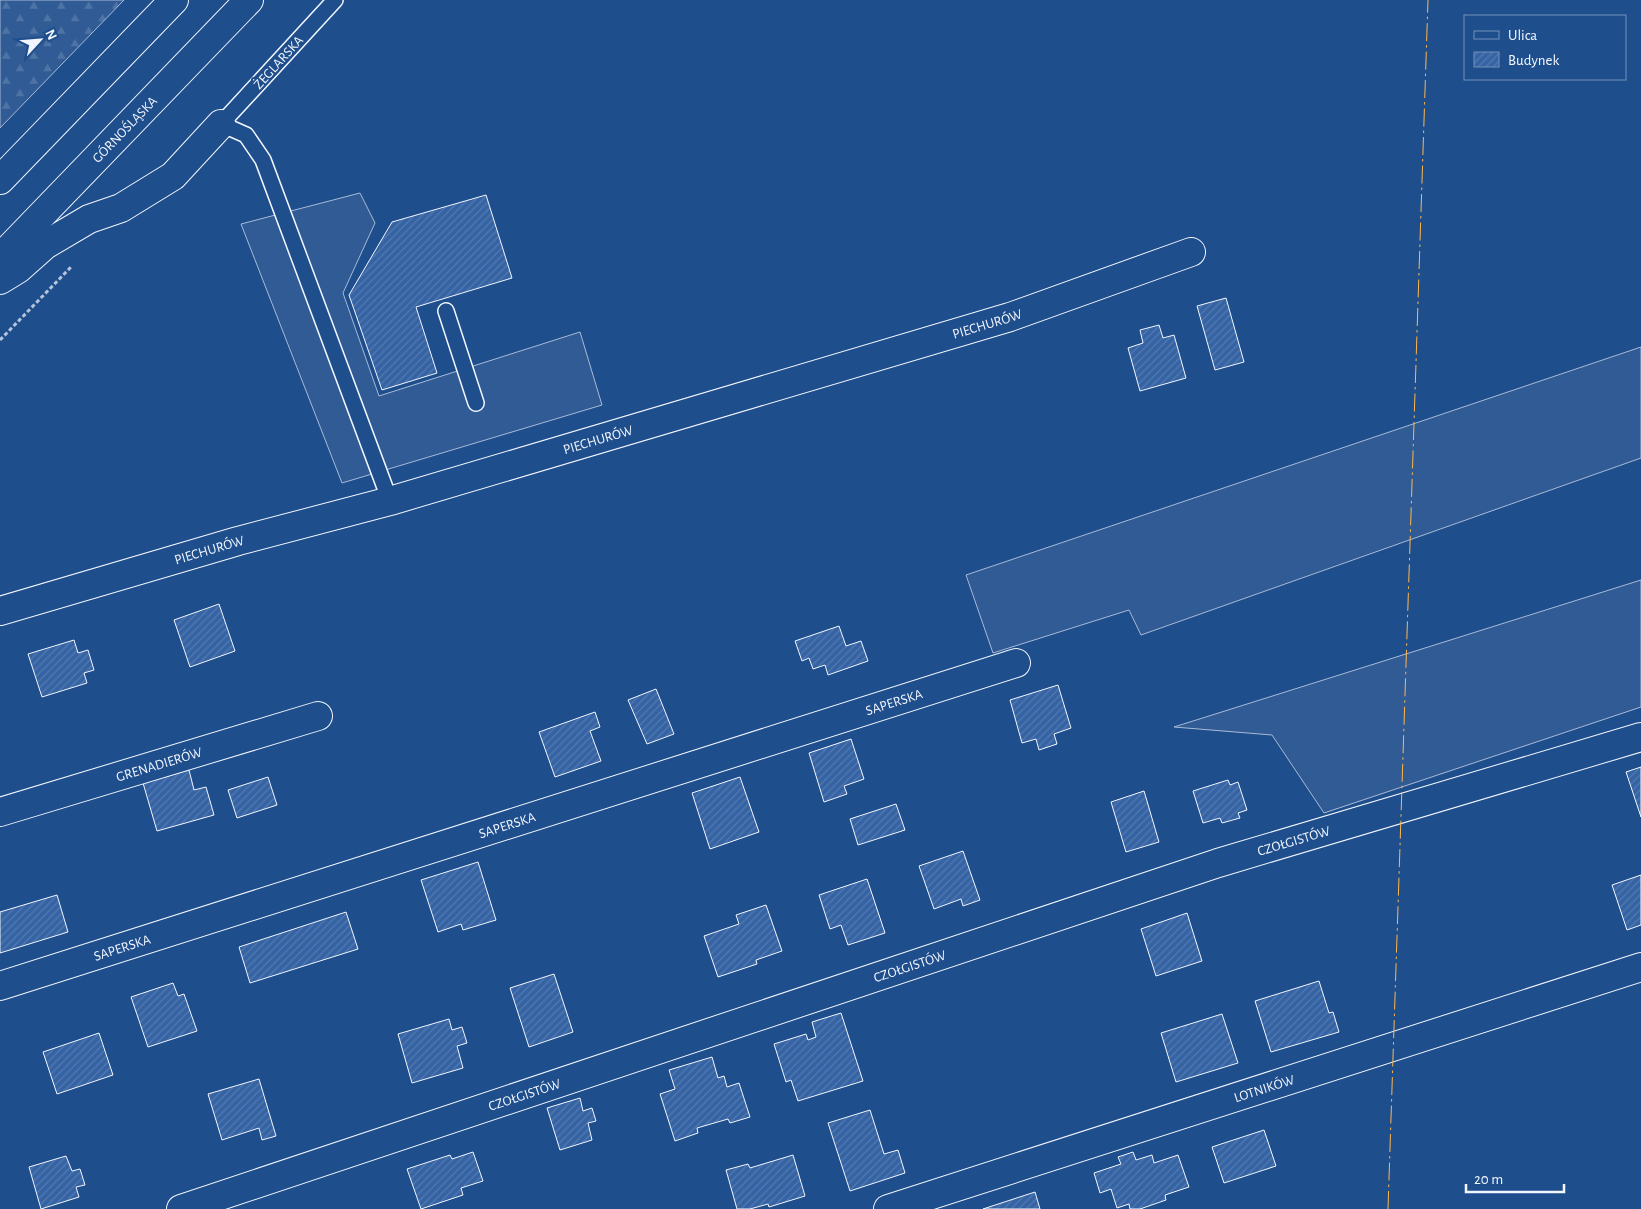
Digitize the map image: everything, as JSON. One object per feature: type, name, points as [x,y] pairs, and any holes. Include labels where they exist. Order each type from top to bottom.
[{"type":"street","points":[[0,180],[174,0]]},
{"type":"street","name":"GÓRNOŚLĄSKA","points":[[0,258],[249,0]]},
{"type":"street","points":[[0,280],[18,269],[45,245],[89,219],[121,208],[173,176],[221,124]]},
{"type":"street","name":"PIECHURÓW","points":[[0,611],[238,541],[390,501],[1010,317],[1191,252]]},
{"type":"street","name":"SAPERSKA","points":[[0,986],[1016,662]]},
{"type":"street","name":"GRENADIERÓW","points":[[0,812],[318,716]]},
{"type":"street","name":"CZOŁGISTÓW","points":[[181,1209],[1218,864],[1641,737]]},
{"type":"street","name":"LOTNIKÓW","points":[[888,1209],[1641,967]]},
{"type":"lane","name":"ŻEGLARSKA","points":[[221,124],[335,0]]},
{"type":"lane","points":[[221,124],[246,135],[263,160],[390,501]]},
{"type":"lane","points":[[446,311],[476,403]]},
{"type":"shaded area","points":[[360,193],[375,223],[343,293],[379,396],[580,332],[602,405],[342,483],[241,224]]},
{"type":"shaded area","points":[[1641,347],[1641,458],[1141,635],[1129,610],[993,653],[966,575]]},
{"type":"shaded area","points":[[1641,580],[1641,707],[1324,813],[1272,735],[1174,727]]},
{"type":"green space","points":[[0,0],[124,0],[0,128]]},
{"type":"building","points":[[486,195],[512,278],[416,307],[437,373],[382,390],[349,295],[392,222]]},
{"type":"building","points":[[1226,298],[1244,362],[1215,370],[1197,306]]},
{"type":"building","points":[[1159,325],[1163,338],[1174,335],[1186,378],[1140,391],[1128,348],[1143,343],[1140,330]]},
{"type":"building","points":[[219,604],[235,651],[190,667],[174,620]]},
{"type":"building","points":[[839,626],[846,646],[861,641],[868,661],[828,675],[825,665],[813,669],[809,658],[802,661],[795,641]]},
{"type":"building","points":[[74,640],[78,653],[88,650],[94,670],[84,673],[87,683],[42,697],[28,654]]},
{"type":"building","points":[[1058,685],[1071,728],[1054,734],[1057,744],[1039,750],[1036,739],[1022,743],[1010,700]]},
{"type":"building","points":[[656,689],[674,734],[647,744],[628,700]]},
{"type":"building","points":[[595,712],[600,727],[590,731],[601,761],[555,777],[539,732]]},
{"type":"building","points":[[851,739],[864,779],[844,786],[847,794],[824,802],[809,753]]},
{"type":"building","points":[[1641,767],[1641,817],[1626,772]]},
{"type":"building","points":[[189,770],[194,790],[206,787],[214,815],[157,831],[143,783]]},
{"type":"building","points":[[268,777],[277,805],[237,818],[228,790]]},
{"type":"building","points":[[740,777],[759,832],[710,849],[692,793]]},
{"type":"building","points":[[1228,780],[1230,785],[1238,782],[1247,810],[1238,813],[1240,818],[1222,823],[1220,818],[1203,823],[1193,791]]},
{"type":"building","points":[[1144,791],[1159,842],[1126,852],[1111,802]]},
{"type":"building","points":[[896,804],[905,830],[858,845],[850,819]]},
{"type":"building","points":[[963,851],[980,900],[963,906],[961,899],[934,909],[919,866]]},
{"type":"building","points":[[478,862],[496,920],[463,930],[461,924],[438,932],[421,880]]},
{"type":"building","points":[[1641,875],[1641,925],[1627,930],[1612,885]]},
{"type":"building","points":[[867,879],[885,933],[848,945],[841,925],[830,929],[819,895]]},
{"type":"building","points":[[57,895],[68,932],[0,953],[0,912]]},
{"type":"building","points":[[766,905],[782,951],[756,960],[757,964],[718,977],[704,936],[739,924],[736,915]]},
{"type":"building","points":[[346,912],[358,949],[250,983],[239,947]]},
{"type":"building","points":[[1187,913],[1202,961],[1156,976],[1141,929]]},
{"type":"building","points":[[554,974],[573,1032],[529,1047],[510,988]]},
{"type":"building","points":[[1319,981],[1329,1013],[1333,1012],[1339,1032],[1271,1052],[1255,1001]]},
{"type":"building","points":[[173,983],[178,996],[184,994],[197,1031],[148,1047],[131,997]]},
{"type":"building","points":[[841,1013],[863,1081],[798,1101],[791,1080],[786,1082],[774,1044],[806,1034],[808,1040],[816,1037],[812,1022]]},
{"type":"building","points":[[1222,1014],[1238,1063],[1176,1082],[1161,1033]]},
{"type":"building","points":[[449,1019],[452,1030],[462,1027],[467,1043],[457,1046],[463,1068],[412,1083],[398,1034]]},
{"type":"building","points":[[99,1033],[113,1075],[57,1094],[43,1052]]},
{"type":"building","points":[[712,1057],[718,1078],[724,1076],[727,1087],[739,1083],[750,1117],[730,1123],[728,1119],[697,1128],[698,1133],[675,1141],[660,1094],[675,1089],[669,1070]]},
{"type":"building","points":[[259,1079],[276,1136],[262,1140],[259,1128],[222,1140],[208,1094]]},
{"type":"building","points":[[580,1098],[583,1111],[592,1108],[596,1121],[588,1123],[592,1140],[560,1150],[547,1108]]},
{"type":"building","points":[[870,1110],[884,1154],[898,1150],[905,1173],[850,1191],[828,1123]]},
{"type":"building","points":[[1264,1130],[1276,1166],[1224,1183],[1212,1147]]},
{"type":"building","points":[[473,1152],[483,1181],[461,1188],[463,1195],[421,1209],[407,1169],[450,1155],[452,1159]]},
{"type":"building","points":[[1133,1152],[1136,1160],[1152,1155],[1154,1163],[1178,1155],[1189,1187],[1165,1195],[1166,1200],[1140,1209],[1130,1209],[1129,1204],[1117,1208],[1111,1189],[1100,1193],[1094,1173],[1121,1164],[1118,1157]]},
{"type":"building","points":[[793,1155],[805,1196],[769,1207],[768,1204],[750,1209],[737,1209],[726,1170],[748,1164],[750,1168]]},
{"type":"building","points":[[66,1156],[72,1171],[80,1169],[85,1185],[76,1187],[79,1197],[41,1209],[29,1167]]},
{"type":"building","points":[[1035,1192],[1040,1209],[983,1209]]},
{"type":"power","points":[[1388,1209],[1428,0]]}]
